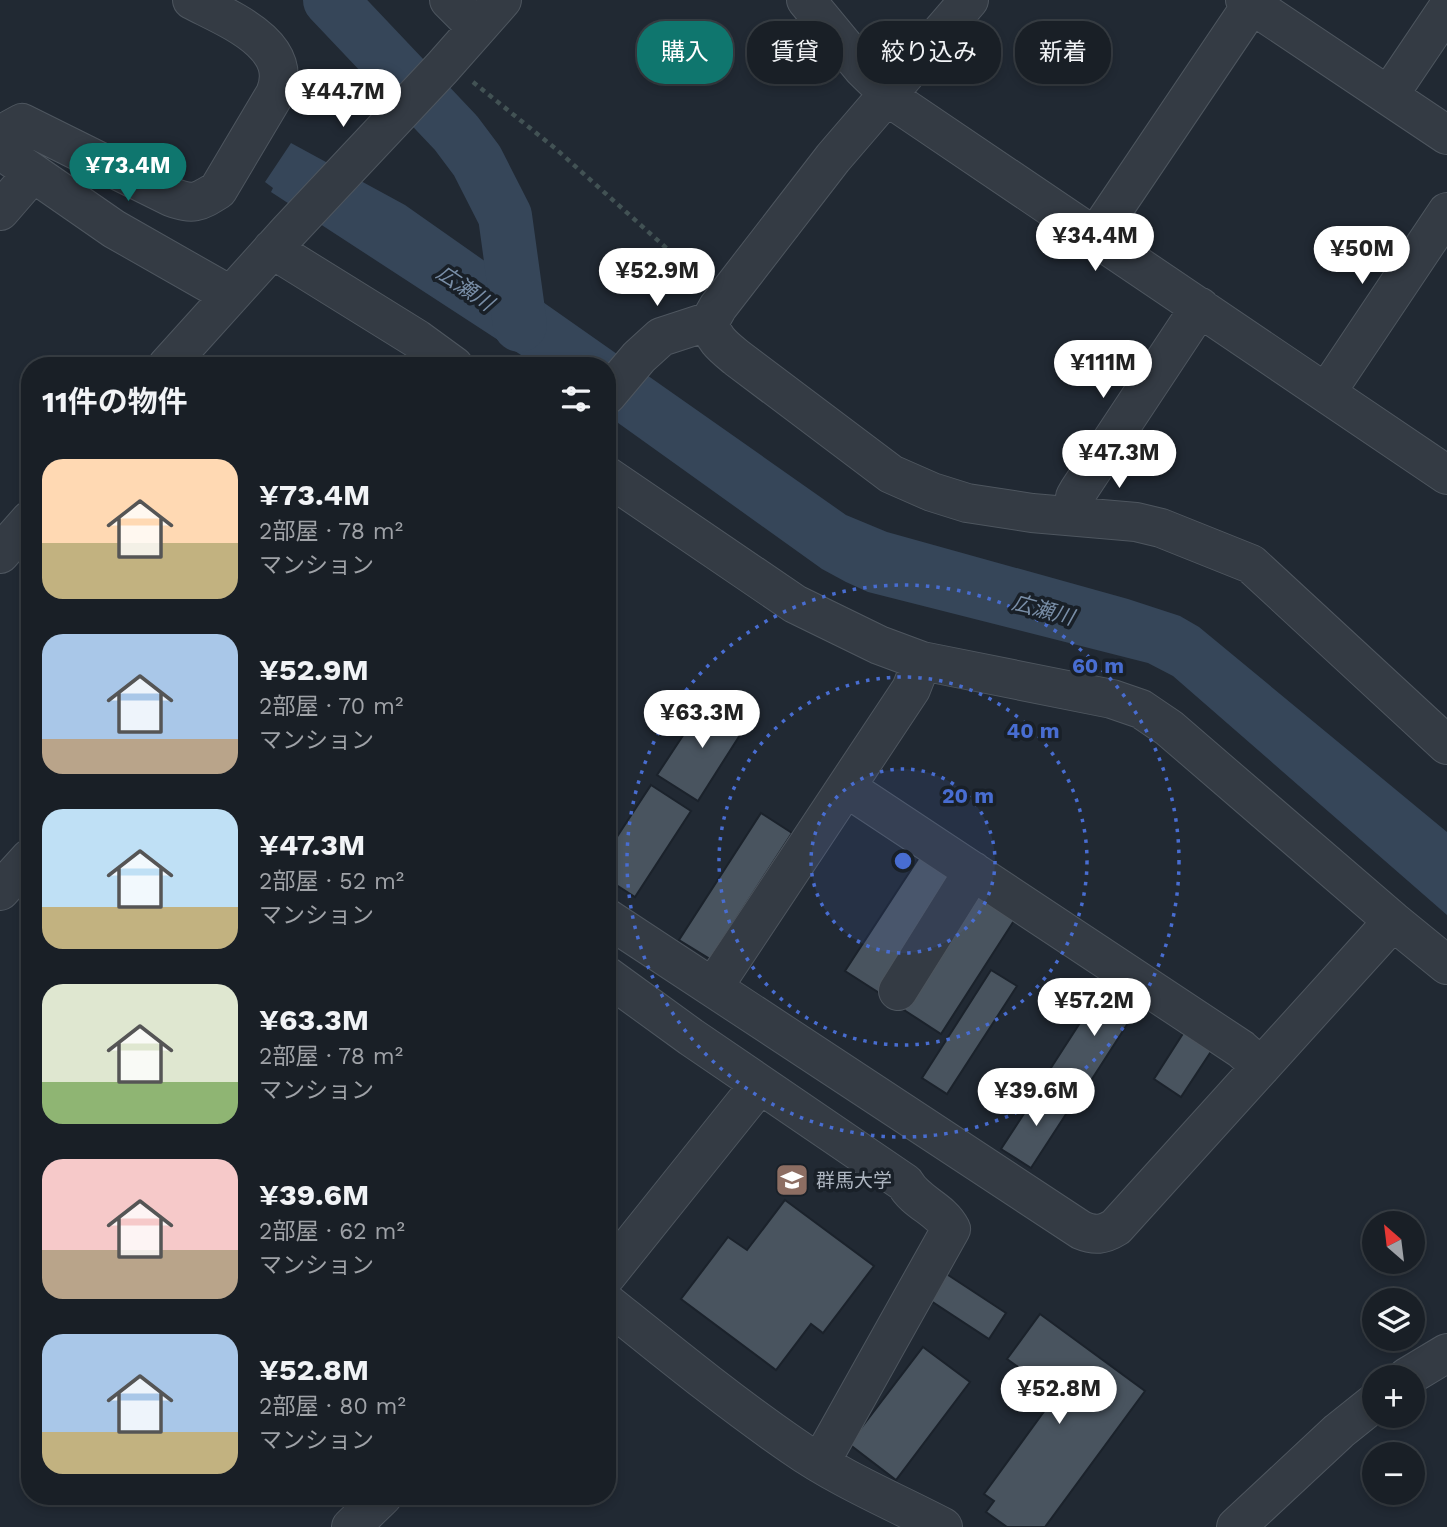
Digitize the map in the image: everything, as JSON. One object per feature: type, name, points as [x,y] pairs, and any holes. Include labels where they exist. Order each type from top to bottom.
[{"type":"street","points":[[192,0],[253,33],[272,51],[278,67],[279,84],[275,94],[218,190],[204,199],[190,203],[171,197],[22,123],[11,129],[0,148],[32,174],[114,229],[230,295]]},
{"type":"street","points":[[175,357],[489,14],[449,0]]},
{"type":"street","points":[[806,0],[863,69],[900,105],[1447,475]]},
{"type":"street","points":[[616,384],[639,357],[661,338],[714,314],[833,158],[969,0]]},
{"type":"street","points":[[1095,237],[1251,2],[1447,135]]},
{"type":"street","points":[[1389,95],[1447,9]]},
{"type":"street","points":[[0,211],[32,174]]},
{"type":"street","points":[[1326,393],[1447,212]]},
{"type":"street","points":[[280,241],[442,357]]},
{"type":"street","points":[[1074,516],[1076,497],[1080,489],[1199,307]]},
{"type":"street","points":[[714,314],[713,334],[723,346],[891,474],[932,492],[967,503],[1032,513],[1136,522],[1161,528],[1251,564],[1447,746]]},
{"type":"street","points":[[616,482],[795,604],[879,645],[922,661],[1112,699],[1141,709],[1169,728],[1447,965]]},
{"type":"street","points":[[714,986],[911,689],[922,661]]},
{"type":"street","points":[[847,788],[1241,1049],[1261,1067]]},
{"type":"street","points":[[0,891],[21,868]]},
{"type":"street","points":[[898,991],[973,871]]},
{"type":"street","points":[[616,924],[1092,1235],[1104,1234],[1116,1227],[1393,921]]},
{"type":"street","points":[[616,982],[905,1183],[911,1194],[947,1221],[951,1229],[820,1464]]},
{"type":"street","points":[[616,1264],[760,1084]]},
{"type":"street","points":[[616,1310],[793,1447],[845,1478],[943,1527]]},
{"type":"street","points":[[1425,1366],[1447,1353]]},
{"type":"street","points":[[1236,1527],[1362,1413]]},
{"type":"street","points":[[351,1527],[374,1505]]},
{"type":"path","points":[[445,64],[556,149],[693,272],[714,314]]},
{"type":"water","name":"広瀬川","points":[[291,143],[405,205],[846,515],[887,532],[1128,599],[1180,616],[1199,627],[1447,832],[1447,915],[1173,676],[1148,663],[868,592],[822,569],[616,421],[616,357],[524,357],[271,192],[273,188],[265,182]]},
{"type":"building","points":[[707,699],[747,724],[698,801],[657,775]]},
{"type":"building","points":[[651,785],[691,811],[635,897],[616,885],[616,838]]},
{"type":"building","points":[[761,813],[792,833],[710,959],[679,940]]},
{"type":"building","points":[[920,856],[959,880],[884,996],[845,971]]},
{"type":"building","points":[[979,892],[1017,916],[941,1034],[904,1010]]},
{"type":"building","points":[[991,970],[1017,986],[947,1094],[922,1078]]},
{"type":"building","points":[[1107,981],[1141,1003],[1081,1096],[1047,1074]]},
{"type":"building","points":[[1184,1032],[1212,1050],[1181,1097],[1154,1079]]},
{"type":"building","points":[[1040,1089],[1070,1108],[1031,1168],[1001,1149]]},
{"type":"building","points":[[785,1200],[874,1266],[823,1333],[811,1324],[776,1370],[681,1299],[728,1237],[747,1250]]},
{"type":"building","points":[[942,1271],[1006,1313],[989,1339],[925,1297]]},
{"type":"building","points":[[1040,1314],[1145,1391],[1045,1527],[1007,1527],[986,1512],[994,1501],[984,1494],[1056,1395],[1007,1359]]},
{"type":"building","points":[[923,1347],[970,1382],[896,1480],[849,1444]]},
{"type":"waterway","points":[[330,0],[456,133],[477,161],[505,216],[520,325]]},
{"type":"place","name":"群馬大学","points":[[792,1180]]}]
